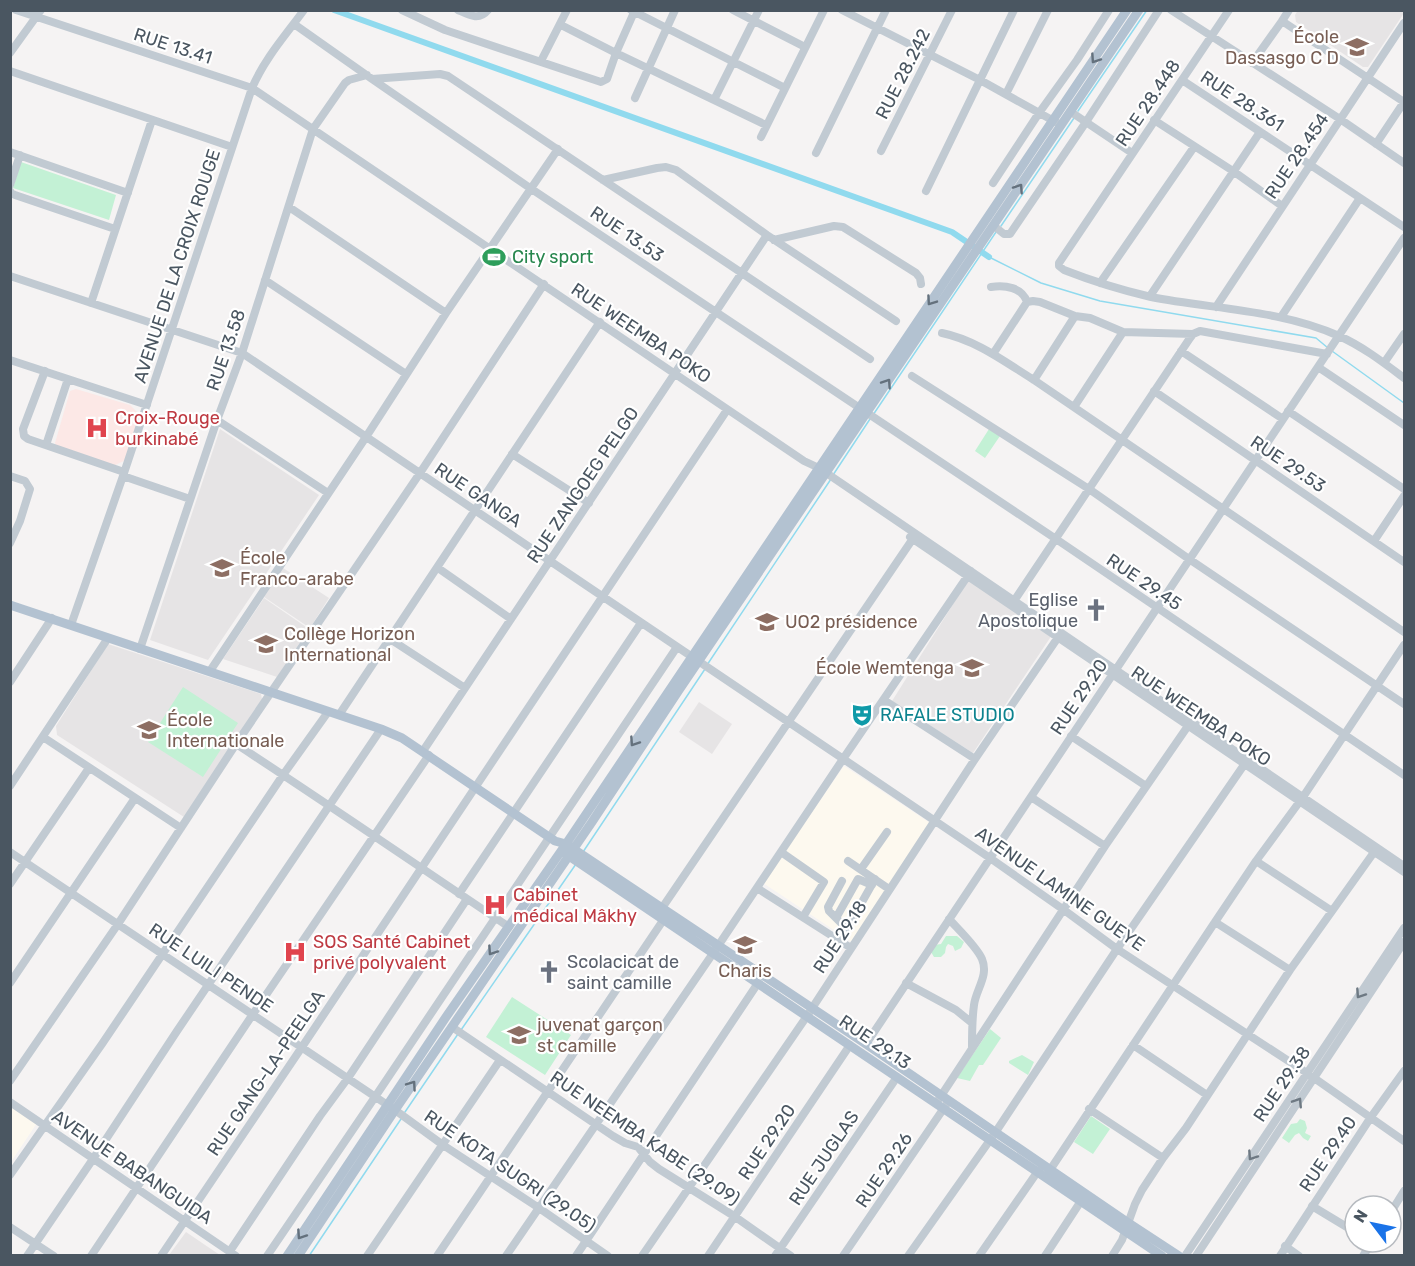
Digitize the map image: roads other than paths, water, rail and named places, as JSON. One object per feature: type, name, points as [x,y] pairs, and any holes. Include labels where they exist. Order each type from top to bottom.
[{"type":"main road","points":[[982,234],[994,226],[1127,10]]},
{"type":"main road","points":[[287,1256],[391,1107],[452,1027],[567,850],[982,234],[1057,123],[1071,112],[1139,10]]},
{"type":"main road","points":[[10,605],[392,732],[476,786],[567,850],[809,1012],[866,1044],[942,1102],[1081,1201],[1179,1256]]},
{"type":"main road","points":[[298,1256],[391,1107],[509,927],[567,850]]},
{"type":"main road","name":"RUE 29.13","points":[[716,949],[758,983],[809,1012],[850,1045],[897,1077],[942,1102]]},
{"type":"main road","points":[[993,1137],[1050,1170],[1126,1226],[1162,1256]]},
{"type":"street","name":"RUE 13.41","points":[[16,10],[38,14],[252,88]]},
{"type":"street","name":"AVENUE DE LA CROIX ROUGE","points":[[71,625],[124,474],[252,88],[267,59],[304,10]]},
{"type":"street","points":[[402,10],[445,30],[602,82],[607,79],[633,11],[785,88]]},
{"type":"street","points":[[458,10],[479,17],[488,10]]},
{"type":"street","points":[[541,61],[567,10]]},
{"type":"street","points":[[635,98],[675,10]]},
{"type":"street","points":[[733,10],[806,47]]},
{"type":"street","points":[[714,100],[759,10]]},
{"type":"street","points":[[760,137],[824,10]]},
{"type":"street","points":[[842,10],[980,80],[1057,123]]},
{"type":"street","points":[[816,153],[886,10]]},
{"type":"street","name":"RUE 28.242","points":[[881,151],[952,10]]},
{"type":"street","points":[[926,191],[1014,10]]},
{"type":"street","points":[[1006,94],[1048,10]]},
{"type":"street","points":[[993,183],[1109,10]]},
{"type":"street","points":[[994,226],[1004,234],[1010,234],[1159,10]]},
{"type":"street","points":[[1171,10],[1340,119],[1404,164]]},
{"type":"street","name":"RUE 28.448","points":[[1100,283],[1064,270],[1059,263],[1229,10]]},
{"type":"street","points":[[1252,63],[1289,10]]},
{"type":"street","points":[[10,53],[38,14]]},
{"type":"street","points":[[1282,21],[1404,102],[1376,144]]},
{"type":"street","name":"RUE 28.454","points":[[1216,307],[1404,23]]},
{"type":"street","name":"RUE 13.53","points":[[294,24],[530,188],[863,411]]},
{"type":"street","points":[[561,25],[766,125]]},
{"type":"street","points":[[1396,38],[1404,43]]},
{"type":"street","points":[[10,71],[232,147]]},
{"type":"street","points":[[313,129],[345,83],[350,80],[440,74],[448,76],[870,359]]},
{"type":"street","name":"RUE 28.361","points":[[1182,80],[1404,227]]},
{"type":"street","name":"RUE WEEMBA POKO","points":[[252,88],[1302,799],[1404,872]]},
{"type":"street","points":[[1071,112],[1132,153]]},
{"type":"street","points":[[91,303],[152,120]]},
{"type":"street","points":[[1154,120],[1282,206]]},
{"type":"street","name":"RUE 13.58","points":[[140,649],[217,420],[242,353],[313,129]]},
{"type":"street","points":[[1150,296],[1260,132]]},
{"type":"street","points":[[1194,147],[1100,283],[1150,296],[1281,317],[1339,335],[1404,378]]},
{"type":"street","points":[[210,671],[446,313],[558,149]]},
{"type":"street","points":[[10,152],[128,193]]},
{"type":"street","points":[[10,185],[20,154]]},
{"type":"street","points":[[603,180],[657,168],[666,167],[676,170],[771,238],[896,321]]},
{"type":"street","points":[[10,191],[15,195],[115,229]]},
{"type":"street","points":[[1281,317],[1360,198]]},
{"type":"street","points":[[289,207],[446,313]]},
{"type":"street","points":[[771,238],[834,226],[843,227],[916,273],[921,284]]},
{"type":"street","name":"RUE ZANGOEG PELGO","points":[[92,1256],[253,1014],[375,837],[465,688],[717,312],[771,238]]},
{"type":"street","points":[[993,354],[1027,302],[1033,301],[1075,316],[1090,318],[1123,332],[1193,334],[1200,331],[1328,353],[1404,238]]},
{"type":"street","points":[[10,276],[171,329]]},
{"type":"street","points":[[266,280],[406,374]]},
{"type":"street","points":[[10,1081],[118,924],[544,284]]},
{"type":"street","points":[[991,287],[1003,286],[1021,291],[1027,302]]},
{"type":"street","points":[[1034,380],[1075,316]]},
{"type":"street","points":[[339,715],[600,322]]},
{"type":"street","name":"RUE GANGA","points":[[171,329],[242,353],[695,659]]},
{"type":"street","points":[[1074,406],[1123,332]]},
{"type":"street","points":[[942,333],[961,337],[1034,380],[1404,632]]},
{"type":"street","points":[[1014,601],[1193,334]]},
{"type":"street","points":[[1384,363],[1404,334]]},
{"type":"street","points":[[1181,351],[1282,419]]},
{"type":"street","name":"RUE 29.20","points":[[866,1044],[1328,353]]},
{"type":"street","points":[[10,360],[147,405]]},
{"type":"street","points":[[1318,368],[1404,425]]},
{"type":"street","points":[[45,371],[23,431],[26,438],[190,499]]},
{"type":"street","points":[[912,376],[1089,489],[1404,704]]},
{"type":"street","points":[[46,445],[68,379]]},
{"type":"street","name":"RUE 29.53","points":[[1154,391],[1404,562]]},
{"type":"street","name":"RUE GANG-LA-PEELGA","points":[[161,1256],[727,410]]},
{"type":"street","name":"RUE 29.45","points":[[863,411],[1404,775]]},
{"type":"street","points":[[1288,411],[1404,489]]},
{"type":"street","points":[[217,420],[327,493]]},
{"type":"street","points":[[512,454],[589,503]]},
{"type":"street","points":[[10,476],[25,481],[30,489],[10,543]]},
{"type":"street","points":[[1374,541],[1404,496]]},
{"type":"street","points":[[10,518],[20,521]]},
{"type":"street","points":[[438,1256],[788,722],[914,536]]},
{"type":"street","points":[[438,568],[512,619]]},
{"type":"street","points":[[506,1256],[969,574]]},
{"type":"street","name":"RUE WEEMBA POKO","points":[[969,574],[1014,601],[1059,635]]},
{"type":"street","points":[[10,682],[52,618]]},
{"type":"street","points":[[459,894],[641,623]]},
{"type":"street","name":"RUE 29.18","points":[[642,1256],[809,1012],[1059,635]]},
{"type":"street","points":[[10,786],[108,638]]},
{"type":"street","points":[[390,639],[465,688]]},
{"type":"street","points":[[1050,1170],[1256,861],[1302,799],[1404,645]]},
{"type":"street","points":[[267,1256],[495,918],[552,839],[676,647]]},
{"type":"street","name":"AVENUE LAMINE GUEYE","points":[[695,659],[990,858],[1117,949],[1311,1076],[1404,1141]]},
{"type":"street","points":[[884,700],[975,759]]},
{"type":"street","points":[[10,1175],[328,712]]},
{"type":"street","name":"RUE 29.26","points":[[843,1256],[942,1102],[972,1049],[1105,846],[1190,723]]},
{"type":"street","points":[[27,1256],[381,729]]},
{"type":"street","points":[[1071,736],[1146,786]]},
{"type":"street","points":[[43,737],[181,828]]},
{"type":"street","points":[[236,744],[509,927]]},
{"type":"street","points":[[908,1256],[993,1137],[1117,949],[1246,762]]},
{"type":"street","points":[[10,884],[89,768]]},
{"type":"street","points":[[1030,797],[1105,846]]},
{"type":"street","points":[[10,983],[135,798]]},
{"type":"street","points":[[861,869],[887,832]]},
{"type":"street","points":[[1112,1256],[1122,1240],[1142,1190],[1186,1128],[1290,970],[1376,850]]},
{"type":"street","name":"RUE WEEMBA POKO","points":[[1376,850],[1404,866]]},
{"type":"street","name":"RUE LUILI PENDE","points":[[10,852],[391,1107]]},
{"type":"street","points":[[781,852],[824,882],[803,917]]},
{"type":"street","points":[[848,861],[861,869],[874,882]]},
{"type":"street","points":[[1256,861],[1332,911]]},
{"type":"street","points":[[836,918],[858,879],[874,882],[889,889]]},
{"type":"street","points":[[842,881],[828,907],[829,911],[847,929]]},
{"type":"street","points":[[840,941],[874,882]]},
{"type":"street","points":[[757,888],[851,948]]},
{"type":"street","points":[[233,1253],[320,1116],[348,1078],[467,899]]},
{"type":"street","points":[[949,919],[981,957],[984,966],[985,973],[974,1002],[972,1049]]},
{"type":"street","points":[[1215,922],[1290,970]]},
{"type":"street","name":"RUE 29.38","points":[[1185,1256],[1311,1076],[1404,928]]},
{"type":"street","points":[[1196,1256],[1311,1076],[1404,942]]},
{"type":"street","points":[[576,1256],[758,983]]},
{"type":"street","points":[[906,983],[956,1010],[972,1023]]},
{"type":"street","name":"RUE NEEMBA KABE (29.09)","points":[[452,1027],[621,1141],[638,1147],[652,1164],[734,1216],[791,1256]]},
{"type":"street","name":"RUE 29.20","points":[[708,1256],[850,1045]]},
{"type":"street","points":[[1133,1045],[1207,1095]]},
{"type":"street","points":[[367,1256],[500,1060]]},
{"type":"street","name":"RUE 29.40","points":[[1280,1256],[1371,1117],[1404,1071]]},
{"type":"street","name":"RUE JUGLAS","points":[[775,1256],[897,1077]]},
{"type":"street","name":"AVENUE BABANGUIDA","points":[[10,1102],[233,1253]]},
{"type":"street","name":"RUE KOTA SUGRI (29.05)","points":[[391,1107],[443,1145],[608,1256]]},
{"type":"street","points":[[1089,1109],[1163,1158]]},
{"type":"street","points":[[979,1256],[1038,1171]]},
{"type":"street","points":[[1045,1256],[1081,1201]]},
{"type":"street","points":[[1312,1206],[1343,1225]]},
{"type":"street","points":[[10,1227],[54,1256]]},
{"type":"street","points":[[1286,1246],[1299,1256]]},
{"type":"waterway","points":[[334,10],[952,232],[989,257]]},
{"type":"waterway","points":[[1078,111],[1147,10]]},
{"type":"waterway","points":[[1001,226],[1074,118]]},
{"type":"waterway","points":[[873,415],[996,232]]},
{"type":"waterway","points":[[989,257],[1041,283],[1100,301],[1316,338],[1328,348]]},
{"type":"waterway","points":[[1332,351],[1404,403]]},
{"type":"waterway","points":[[833,475],[870,419]]},
{"type":"waterway","points":[[707,665],[831,479]]},
{"type":"waterway","points":[[583,852],[705,669]]},
{"type":"waterway","points":[[461,1030],[576,864]]},
{"type":"waterway","points":[[405,1112],[458,1034]]},
{"type":"waterway","points":[[309,1256],[401,1119]]},
{"type":"place","name":"École Dassasgo C D","points":[[1357,47]]},
{"type":"place","name":"City sport","points":[[494,257]]},
{"type":"place","name":"Croix-Rouge burkinabé","points":[[97,428]]},
{"type":"place","name":"École Franco-arabe","points":[[222,568]]},
{"type":"place","name":"Eglise Apostolique","points":[[1096,610]]},
{"type":"place","name":"UO2 présidence","points":[[767,622]]},
{"type":"place","name":"Collège Horizon International","points":[[266,644]]},
{"type":"place","name":"École Wemtenga","points":[[972,668]]},
{"type":"place","name":"RAFALE STUDIO","points":[[862,715]]},
{"type":"place","name":"École Internationale","points":[[149,730]]},
{"type":"place","name":"Cabinet médical Mâkhy","points":[[495,905]]},
{"type":"place","name":"Charis","points":[[745,945]]},
{"type":"place","name":"SOS Santé Cabinet privé polyvalent","points":[[295,952]]},
{"type":"place","name":"Scolacicat de saint camille","points":[[549,972]]},
{"type":"place","name":"juvenat garçon st camille","points":[[519,1035]]}]
